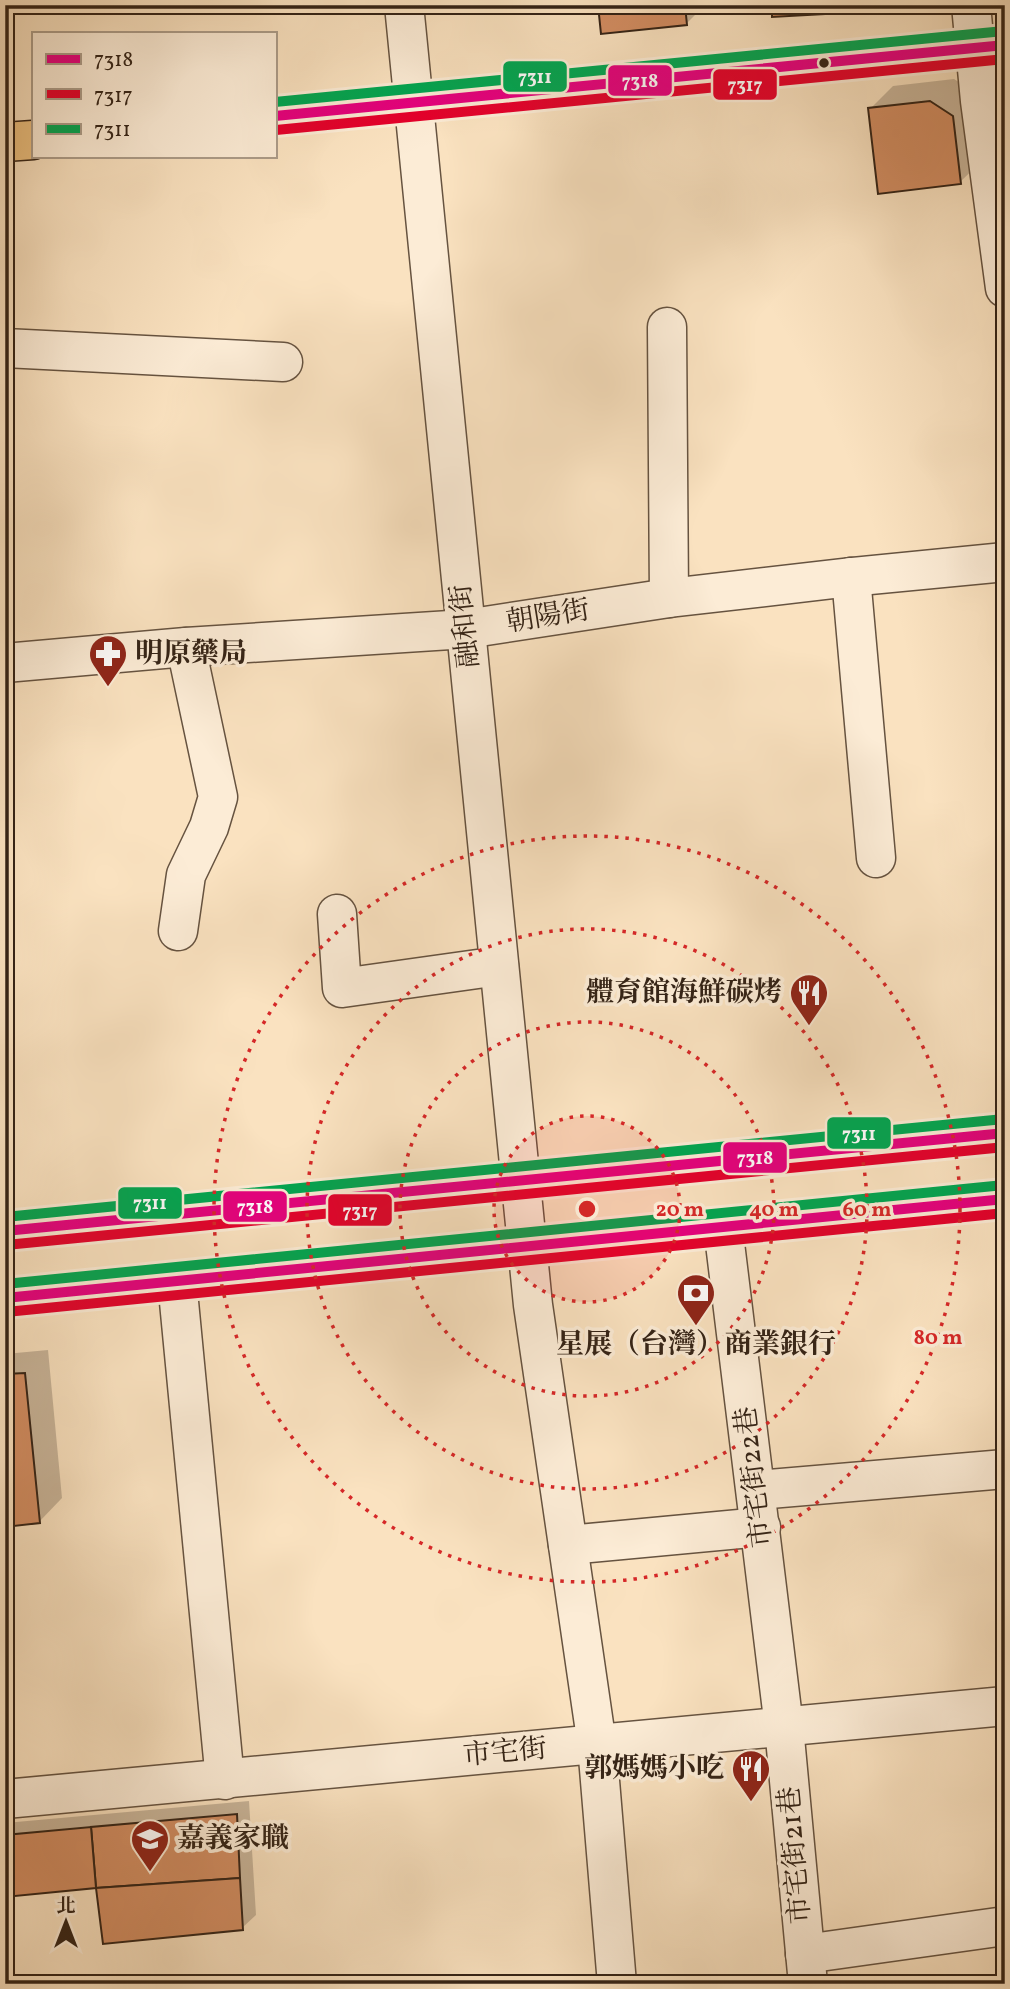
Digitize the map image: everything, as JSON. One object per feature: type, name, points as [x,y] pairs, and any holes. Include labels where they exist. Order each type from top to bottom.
[{"type":"main road","points":[[276,116],[990,46]]},
{"type":"main road","points":[[5,142],[32,140]]},
{"type":"street","name":"融和街","points":[[404,5],[533,1305],[597,1745]]},
{"type":"street","points":[[971,5],[990,46],[980,101],[1005,288]]},
{"type":"street","points":[[667,327],[669,598]]},
{"type":"street","points":[[5,348],[283,362]]},
{"type":"street","name":"朝陽街","points":[[5,663],[186,647],[466,629],[669,598],[1005,562]]},
{"type":"street","points":[[851,577],[876,858]]},
{"type":"street","points":[[177,931],[186,875],[209,827],[218,797],[186,647]]},
{"type":"street","points":[[337,914],[342,988],[499,966]]},
{"type":"street","points":[[5,1231],[1005,1133]]},
{"type":"street","points":[[5,1298],[1005,1199]]},
{"type":"street","name":"市宅街22巷","points":[[723,1227],[784,1727]]},
{"type":"street","points":[[177,1281],[225,1780]]},
{"type":"street","points":[[757,1490],[1005,1469]]},
{"type":"street","points":[[568,1545],[761,1527]]},
{"type":"street","name":"市宅街","points":[[5,1799],[1005,1706]]},
{"type":"street","name":"市宅街21巷","points":[[784,1727],[807,1969]]},
{"type":"street","points":[[597,1745],[617,1984]]},
{"type":"street","points":[[807,1969],[1005,1926]]},
{"type":"building","points":[[598,5],[685,5],[687,25],[601,34]]},
{"type":"building","points":[[772,5],[897,5],[897,10],[772,17]]},
{"type":"building","points":[[930,101],[953,116],[961,184],[878,194],[868,108]]},
{"type":"building","points":[[25,1373],[40,1523],[5,1527],[5,1374]]},
{"type":"building","points":[[237,1814],[240,1878],[96,1888],[91,1827]]},
{"type":"building","points":[[91,1827],[96,1888],[5,1897],[5,1835]]},
{"type":"building","points":[[240,1878],[243,1930],[103,1944],[96,1888]]},
{"type":"transit line","name":"7311","points":[[276,102],[1004,31]]},
{"type":"transit line","name":"7318","points":[[276,116],[1005,45]]},
{"type":"transit line","name":"7317","points":[[276,130],[1005,59]]},
{"type":"transit line","name":"7311","points":[[5,1217],[1004,1119]]},
{"type":"transit line","name":"7318","points":[[5,1231],[1005,1133]]},
{"type":"transit line","name":"7317","points":[[6,1245],[1005,1147]]},
{"type":"transit line","name":"7311","points":[[5,1284],[1004,1185]]},
{"type":"transit line","name":"7318","points":[[5,1298],[1005,1199]]},
{"type":"transit line","name":"7317","points":[[6,1312],[1005,1213]]},
{"type":"place","name":"明原藥局","points":[[108,688]]},
{"type":"place","name":"體育館海鮮碳烤","points":[[809,1027]]},
{"type":"place","name":"星展（台灣）商業銀行","points":[[696,1327]]},
{"type":"place","name":"郭媽媽小吃","points":[[751,1803]]},
{"type":"place","name":"嘉義家職","points":[[150,1873]]}]
